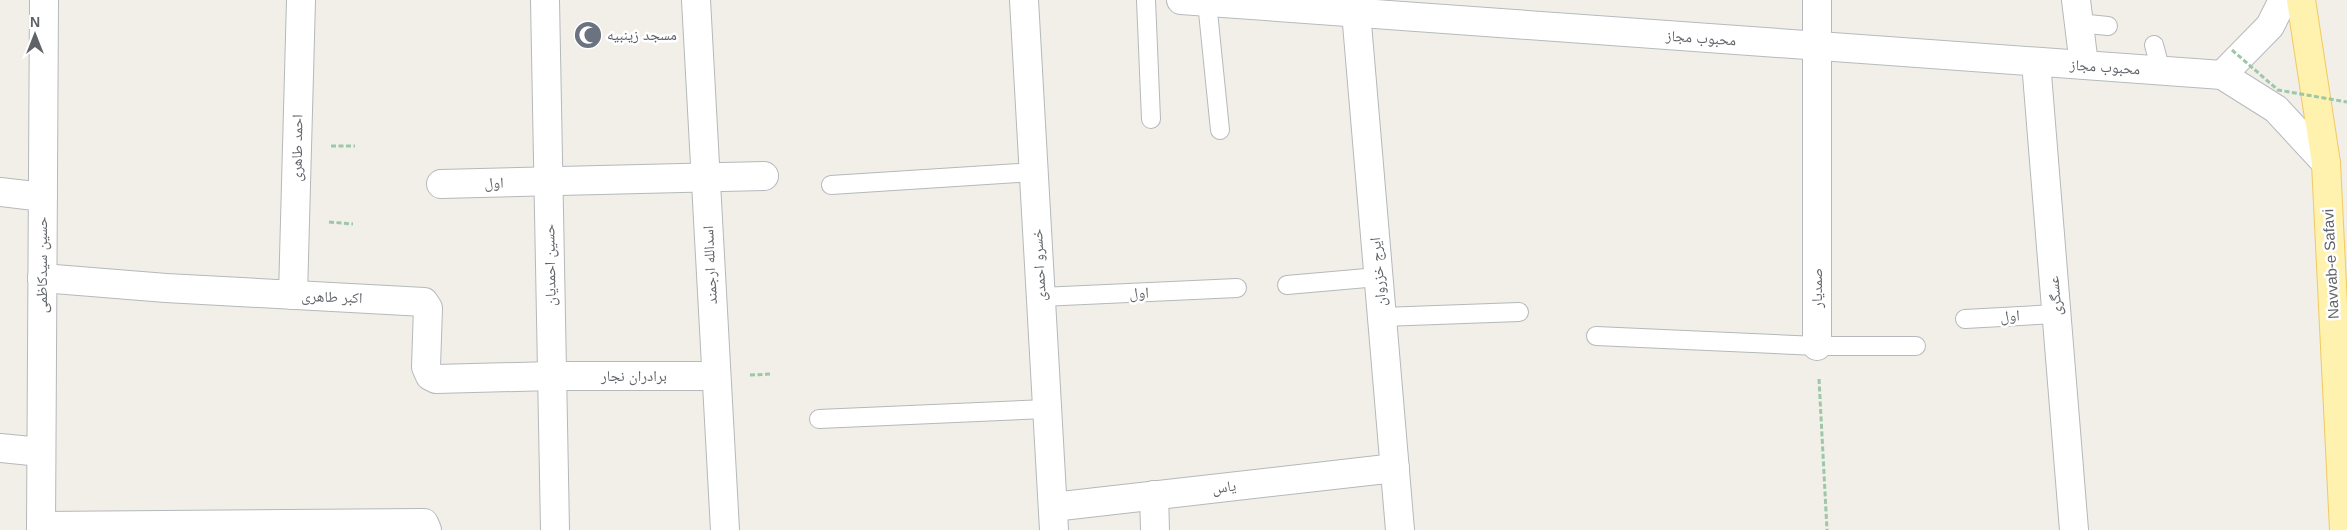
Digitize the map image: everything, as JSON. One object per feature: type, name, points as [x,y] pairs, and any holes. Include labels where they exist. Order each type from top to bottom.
[{"type":"main road","name":"Navvab-e Safavi","points":[[2301,0],[2326,163],[2344,530]]},
{"type":"street","name":"حسین سیدکاظمی","points":[[41,528],[44,0]]},
{"type":"street","name":"احمد طاهری","points":[[293,295],[301,0]]},
{"type":"street","name":"حسین احمدیان","points":[[545,0],[555,530]]},
{"type":"street","name":"اسدالله ارجمند","points":[[696,0],[725,530]]},
{"type":"street","name":"خسرو احمدی","points":[[1024,0],[1054,518]]},
{"type":"street","name":"صمدیار","points":[[1817,0],[1817,346]]},
{"type":"street","points":[[2283,0],[2270,26],[2222,75],[2276,109],[2326,163]]},
{"type":"street","name":"محبوب مجاز","points":[[1194,1],[1355,7],[1817,46],[2222,75]]},
{"type":"street","name":"ایرج خزروان","points":[[1355,7],[1400,530]]},
{"type":"street","points":[[2077,12],[2084,65]]},
{"type":"street","name":"عسگری","points":[[2036,62],[2074,530]]},
{"type":"street","name":"اول","points":[[441,184],[764,176]]},
{"type":"street","points":[[0,192],[43,197]]},
{"type":"street","name":"اکبر طاهری","points":[[42,278],[424,302],[428,308],[426,367],[430,376],[436,379],[552,376]]},
{"type":"street","name":"برادران نجار","points":[[552,376],[716,376]]},
{"type":"street","points":[[0,448],[41,452]]},
{"type":"street","name":"یاس","points":[[1054,518],[1154,495],[1395,468]]},
{"type":"street","points":[[1154,495],[1155,530]]},
{"type":"street","points":[[41,528],[425,527]]},
{"type":"lane","points":[[1146,0],[1151,119]]},
{"type":"lane","points":[[1194,1],[1220,130]]},
{"type":"lane","points":[[2077,12],[2108,26]]},
{"type":"lane","points":[[2154,45],[2162,71]]},
{"type":"lane","points":[[831,185],[1034,172]]},
{"type":"lane","points":[[1287,285],[1378,276]]},
{"type":"lane","name":"اول","points":[[1040,297],[1237,288]]},
{"type":"lane","points":[[1382,317],[1519,312]]},
{"type":"lane","name":"اول","points":[[1964,319],[2056,314]]},
{"type":"lane","points":[[1596,336],[1817,346],[1916,346]]},
{"type":"lane","points":[[819,418],[1047,409]]},
{"type":"path","points":[[2232,50],[2278,90],[2347,102]]},
{"type":"path","points":[[1817,346],[1827,530]]},
{"type":"place","name":"مسجد زینبیه","points":[[588,35]]}]
